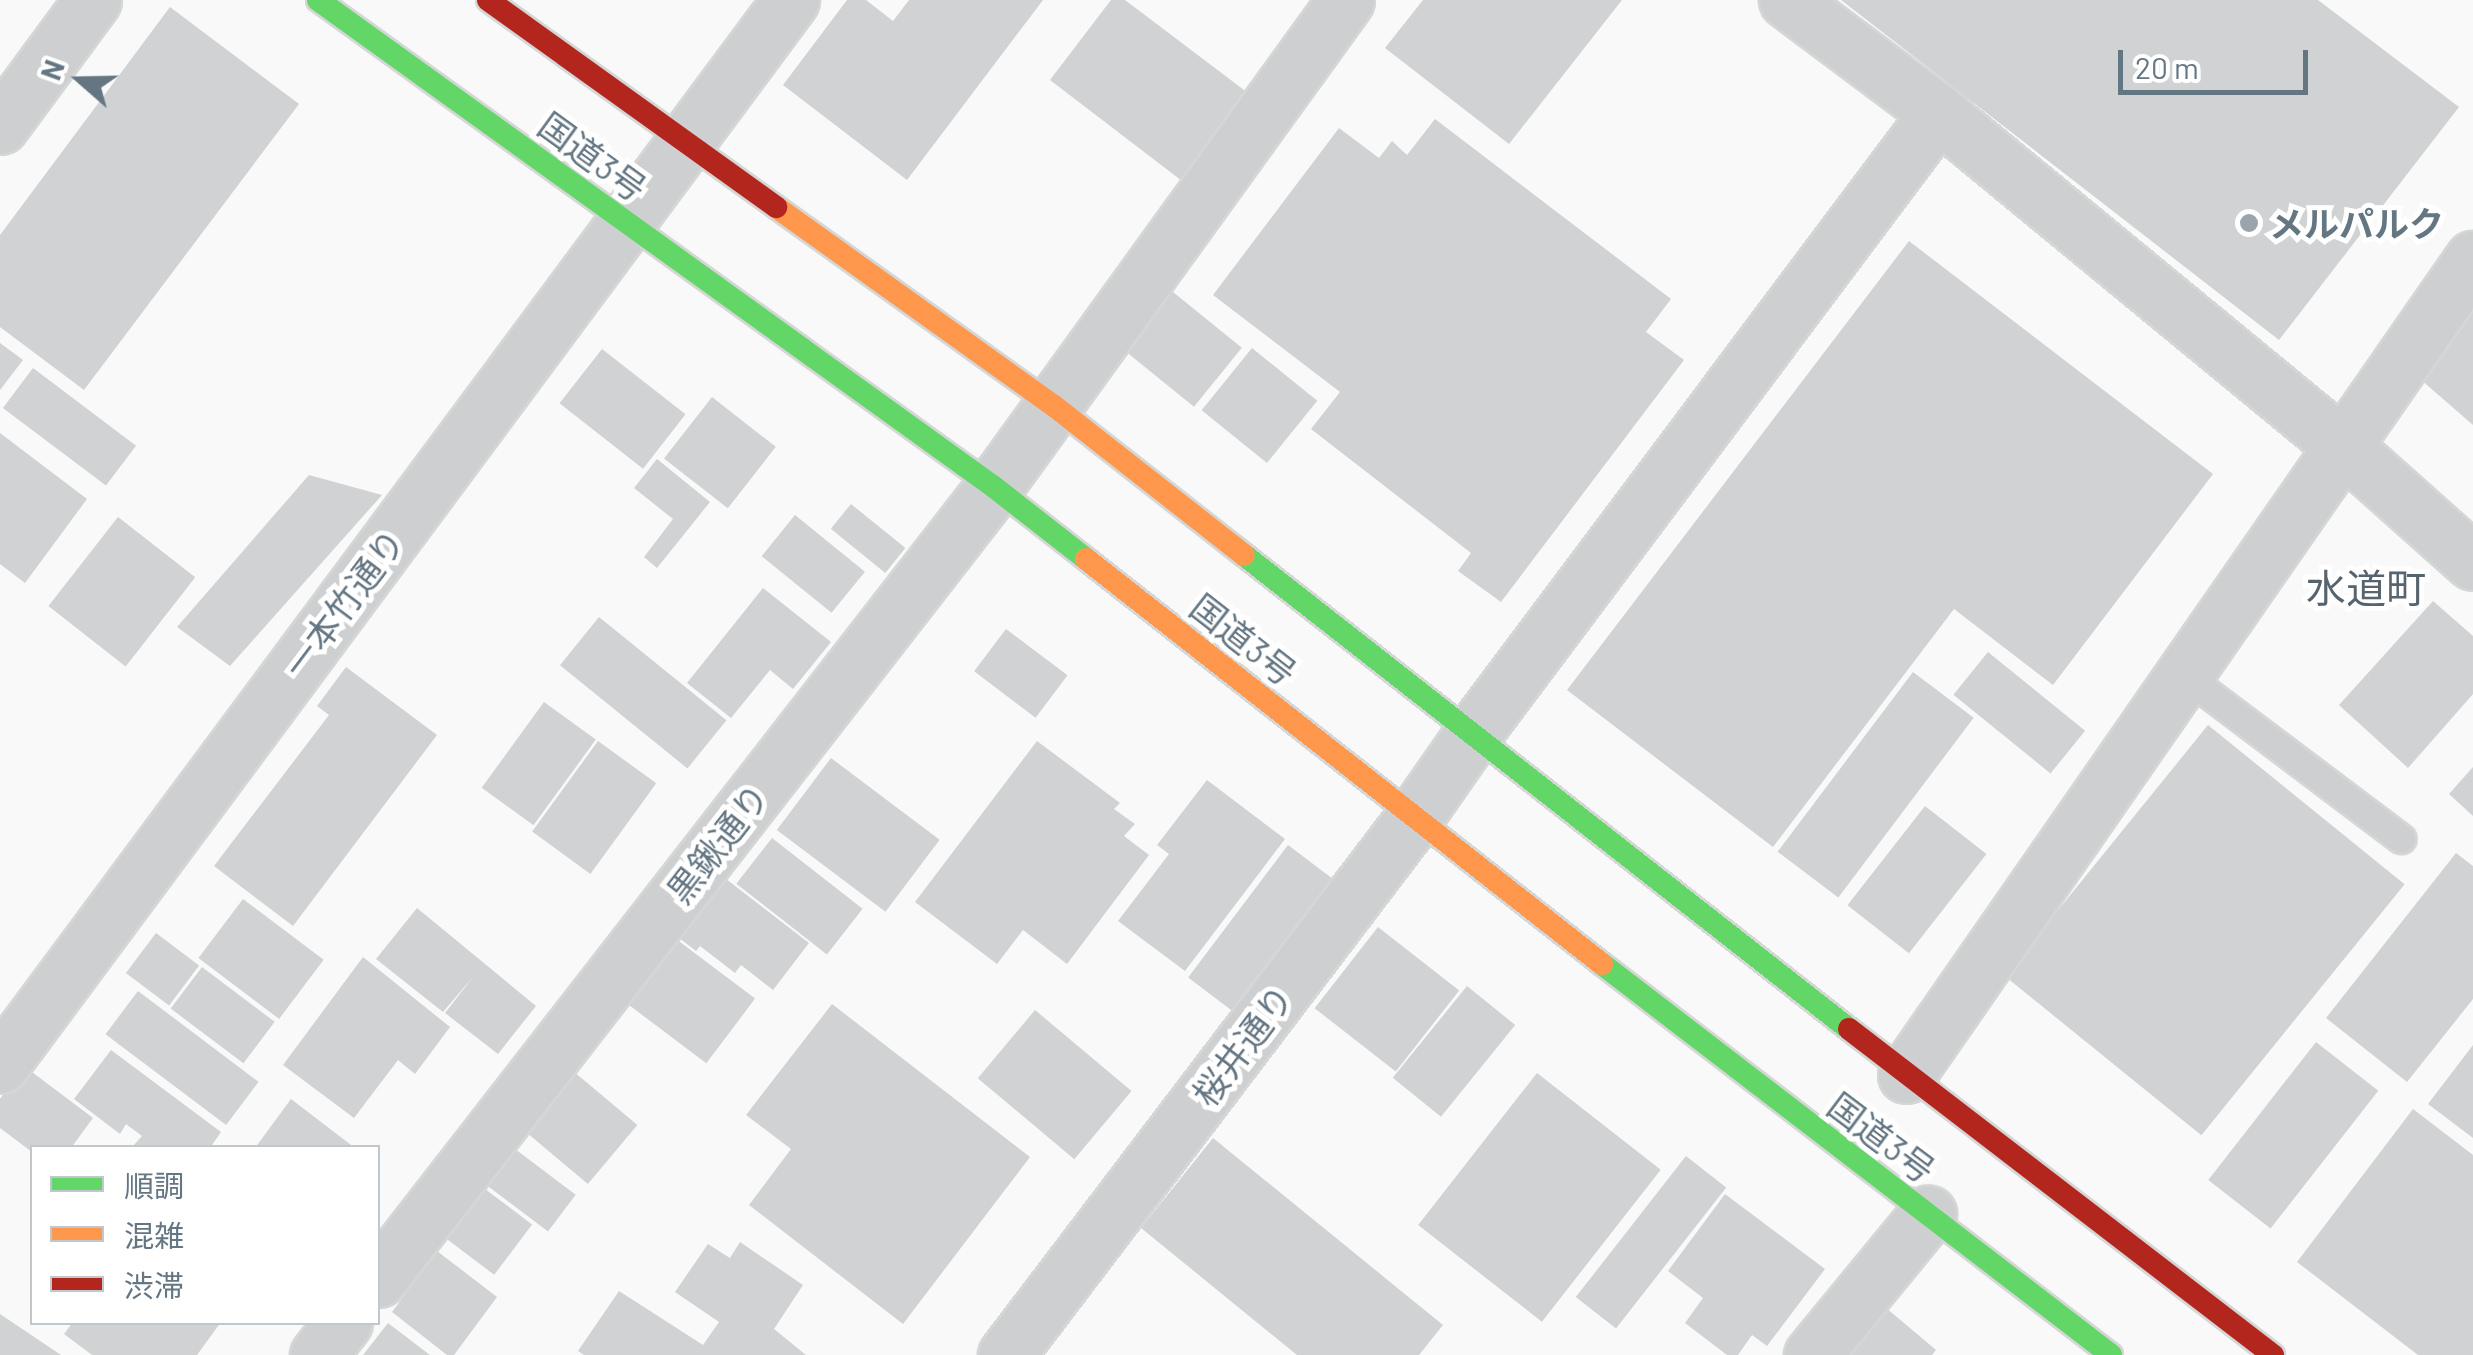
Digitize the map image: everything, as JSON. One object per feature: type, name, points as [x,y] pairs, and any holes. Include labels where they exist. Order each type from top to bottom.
[{"type":"highway","name":"国道3号","points":[[318,0],[994,486],[1845,1154],[2111,1355]]},
{"type":"highway","name":"国道3号","points":[[488,0],[1054,406],[1906,1075],[2272,1355]]},
{"type":"street","points":[[0,126],[92,0]]},
{"type":"street","name":"一本竹通り","points":[[0,1065],[791,0]]},
{"type":"street","name":"黒鍬通り","points":[[380,1276],[994,486],[1346,0]]},
{"type":"street","points":[[1787,0],[1938,114],[2344,448],[2473,562]]},
{"type":"street","name":"桜井通り","points":[[1006,1355],[1414,818],[1474,732],[1938,114]]},
{"type":"street","points":[[1906,1075],[2473,259]]},
{"type":"street","points":[[1812,1355],[1928,1214]]},
{"type":"street","points":[[318,1355],[342,1325]]},
{"type":"lane","points":[[2185,676],[2401,839]]},
{"type":"building","points":[[847,0],[866,0],[893,21],[909,0],[1043,0],[907,180],[783,85]]},
{"type":"building","points":[[1111,0],[1125,0],[1252,96],[1186,184],[1050,80]]},
{"type":"building","points":[[1423,0],[1622,0],[1509,144],[1385,48]]},
{"type":"building","name":"メルパルク","points":[[1841,0],[2318,0],[2459,107],[2279,340]]},
{"type":"building","points":[[170,7],[299,104],[84,390],[0,327],[0,235]]},
{"type":"building","points":[[1435,119],[1671,299],[1646,332],[1684,360],[1501,602],[1458,571],[1471,553],[1311,429],[1340,392],[1213,295],[1339,128],[1379,158],[1392,141],[1407,155]]},
{"type":"building","points":[[1909,241],[2213,474],[2053,685],[1954,609],[1773,847],[1567,690]]},
{"type":"building","points":[[1168,288],[1242,348],[1194,407],[1120,347]]},
{"type":"building","points":[[2473,301],[2473,425],[2412,372]]},
{"type":"building","points":[[0,343],[23,360],[0,390]]},
{"type":"building","points":[[1252,348],[1317,401],[1267,463],[1202,410]]},
{"type":"building","points":[[602,349],[686,414],[643,469],[560,403]]},
{"type":"building","points":[[33,368],[136,446],[106,486],[3,408]]},
{"type":"building","points":[[712,397],[776,447],[728,508],[664,458]]},
{"type":"building","points":[[0,433],[87,499],[25,583],[0,564]]},
{"type":"building","points":[[657,459],[710,502],[657,568],[644,557],[673,519],[634,488]]},
{"type":"building","points":[[309,475],[382,495],[230,666],[177,627]]},
{"type":"building","points":[[851,504],[905,548],[885,573],[831,529]]},
{"type":"building","points":[[795,515],[865,572],[832,613],[762,556]]},
{"type":"building","points":[[118,517],[195,577],[126,666],[48,606]]},
{"type":"building","points":[[763,588],[831,642],[793,689],[770,670],[731,718],[687,683]]},
{"type":"building","points":[[2433,601],[2473,636],[2473,694],[2408,768],[2339,705]]},
{"type":"building","points":[[599,617],[726,720],[687,768],[560,665]]},
{"type":"building","points":[[1006,629],[1067,675],[1036,718],[974,671]]},
{"type":"building","points":[[1988,652],[2085,731],[2051,773],[1953,695]]},
{"type":"building","points":[[346,667],[437,735],[293,926],[214,866],[329,715],[317,706]]},
{"type":"building","points":[[1913,672],[1974,718],[1838,897],[1778,852]]},
{"type":"building","points":[[544,702],[596,740],[533,825],[482,788]]},
{"type":"building","points":[[2208,725],[2405,884],[2201,1135],[2005,976]]},
{"type":"building","points":[[598,741],[656,783],[590,874],[532,832]]},
{"type":"building","points":[[1037,741],[1120,803],[1114,809],[1135,824],[1124,836],[1149,855],[1067,964],[1023,930],[997,964],[915,902]]},
{"type":"building","points":[[831,758],[940,840],[885,912],[777,830]]},
{"type":"building","points":[[2473,767],[2473,816],[2449,794]]},
{"type":"building","points":[[1207,780],[1285,839],[1185,971],[1118,921],[1169,854],[1157,845]]},
{"type":"building","points":[[1925,806],[1986,854],[1909,953],[1847,905]]},
{"type":"building","points":[[772,838],[863,909],[827,955],[736,884]]},
{"type":"building","points":[[1288,845],[1334,880],[1234,1012],[1188,978]]},
{"type":"building","points":[[2456,853],[2473,866],[2473,999],[2407,1082],[2326,1018]]},
{"type":"building","points":[[717,872],[809,943],[773,990],[741,965],[735,973],[700,946],[696,951],[670,931]]},
{"type":"building","points":[[243,899],[324,960],[279,1019],[198,958]]},
{"type":"building","points":[[417,908],[536,1006],[498,1054],[445,1013],[473,977],[443,1012],[376,959]]},
{"type":"building","points":[[1378,927],[1459,990],[1396,1072],[1315,1008]]},
{"type":"building","points":[[156,933],[199,965],[169,1005],[126,973]]},
{"type":"building","points":[[672,936],[755,999],[706,1063],[623,1001]]},
{"type":"building","points":[[363,957],[450,1027],[415,1074],[398,1060],[354,1118],[283,1065]]},
{"type":"building","points":[[202,967],[275,1022],[243,1063],[171,1009]]},
{"type":"building","points":[[1467,986],[1515,1025],[1441,1117],[1393,1078]]},
{"type":"building","points":[[138,991],[259,1082],[226,1125],[106,1034]]},
{"type":"building","points":[[832,1004],[1030,1157],[903,1324],[749,1205],[791,1149],[746,1115]]},
{"type":"building","points":[[1035,1010],[1132,1091],[1074,1159],[978,1078]]},
{"type":"building","points":[[2316,1042],[2378,1091],[2271,1229],[2208,1180]]},
{"type":"building","points":[[2473,1045],[2473,1138],[2428,1104]]},
{"type":"building","points":[[111,1050],[221,1132],[212,1145],[134,1145],[142,1136],[126,1124],[120,1134],[74,1099]]},
{"type":"building","points":[[24,1066],[93,1118],[73,1145],[30,1145],[30,1150],[0,1128],[0,1099]]},
{"type":"building","points":[[573,1071],[637,1125],[588,1184],[524,1130]]},
{"type":"building","points":[[1537,1073],[1661,1170],[1542,1322],[1418,1225]]},
{"type":"building","points":[[291,1099],[351,1145],[257,1145]]},
{"type":"building","points":[[2413,1109],[2473,1155],[2473,1355],[2418,1355],[2297,1262]]},
{"type":"building","points":[[1213,1138],[1443,1325],[1419,1355],[1297,1355],[1141,1228]]},
{"type":"building","points":[[515,1149],[576,1195],[548,1231],[487,1186]]},
{"type":"building","points":[[1686,1156],[1726,1187],[1616,1328],[1576,1297]]},
{"type":"building","points":[[485,1189],[532,1225],[494,1275],[447,1239]]},
{"type":"building","points":[[1725,1194],[1825,1269],[1767,1346],[1752,1335],[1738,1355],[1727,1355],[1685,1323],[1703,1298],[1668,1271]]},
{"type":"building","points":[[740,1242],[803,1285],[774,1329],[806,1355],[584,1355],[578,1351],[619,1291],[703,1345],[719,1322],[675,1292],[708,1244],[730,1258]]},
{"type":"building","points":[[437,1251],[497,1297],[454,1355],[447,1355],[392,1312]]},
{"type":"building","points":[[1885,1307],[1936,1350],[1932,1355],[1846,1355]]},
{"type":"building","points":[[0,1314],[61,1355],[0,1355]]},
{"type":"building","points":[[388,1323],[430,1355],[363,1355]]},
{"type":"building","points":[[71,1325],[219,1325],[197,1355],[92,1355],[64,1334]]},
{"type":"traffic: fast","points":[[318,0],[994,487],[1086,559]]},
{"type":"traffic: fast","points":[[1244,555],[1849,1029]]},
{"type":"traffic: fast","points":[[1602,964],[2111,1355]]},
{"type":"traffic: slow","points":[[776,207],[1054,406],[1244,555]]},
{"type":"traffic: slow","points":[[1086,559],[1602,964]]},
{"type":"traffic: jam","points":[[488,0],[776,207]]},
{"type":"traffic: jam","points":[[1849,1029],[2273,1355]]},
{"type":"place","name":"メルパルク","points":[[2249,223]]},
{"type":"district","name":"水道町","points":[[2366,587]]}]
